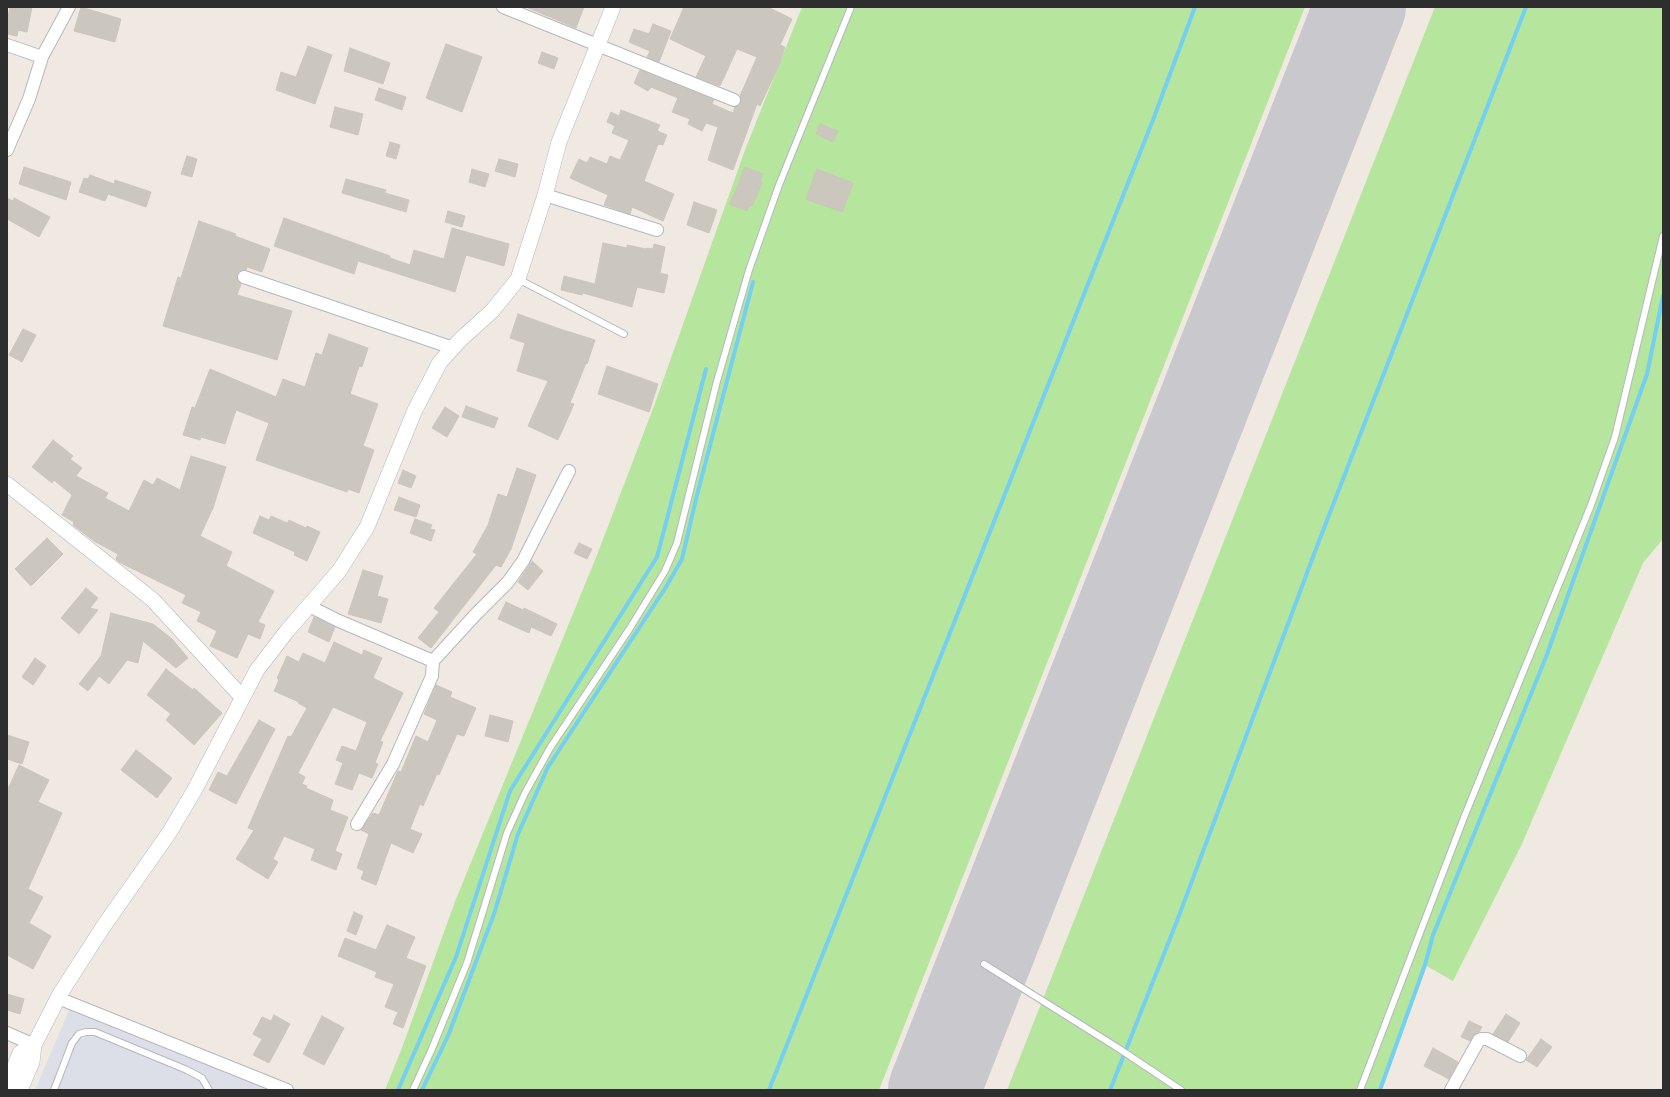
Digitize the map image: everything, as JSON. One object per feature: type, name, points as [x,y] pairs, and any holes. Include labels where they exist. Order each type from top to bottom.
[{"type":"street","points":[[7,150],[29,99],[42,57],[69,7]]},
{"type":"street","points":[[503,7],[734,100]]},
{"type":"street","points":[[20,1090],[32,1062],[34,1045],[58,998],[103,927],[169,833],[194,791],[257,670],[287,631],[339,571],[367,527],[415,410],[440,362],[460,340],[492,311],[518,279],[545,195],[559,142],[613,7]]},
{"type":"street","points":[[7,45],[42,57]]},
{"type":"street","points":[[545,195],[657,230]]},
{"type":"street","points":[[244,277],[452,348]]},
{"type":"street","points":[[357,824],[393,764],[432,676],[433,661],[508,582],[523,561],[569,471]]},
{"type":"street","points":[[7,484],[153,600],[242,698]]},
{"type":"street","points":[[309,606],[433,661]]},
{"type":"street","points":[[58,998],[287,1090]]},
{"type":"street","points":[[7,1033],[34,1045]]},
{"type":"street","points":[[1451,1090],[1479,1040],[1487,1039],[1520,1056]]},
{"type":"street","points":[[7,1085],[20,1053],[34,1045]]},
{"type":"lane","points":[[413,1090],[431,1051],[467,963],[508,833],[525,793],[550,748],[630,628],[665,572],[674,550],[717,381],[749,270],[779,185],[851,7]]},
{"type":"lane","points":[[1360,1090],[1463,820],[1591,505],[1615,437],[1663,236]]},
{"type":"lane","points":[[518,279],[624,334]]},
{"type":"lane","points":[[984,964],[1130,1055],[1181,1090]]},
{"type":"lane","points":[[54,1090],[72,1043],[79,1034],[95,1032],[187,1070],[202,1078],[209,1090]]},
{"type":"shaded area","points":[[70,1008],[276,1090],[35,1090]]},
{"type":"green space","points":[[802,7],[1305,7],[879,1090],[385,1090],[402,1048],[456,899],[597,555],[654,406],[745,150]]},
{"type":"green space","points":[[1435,7],[1663,7],[1663,539],[1643,563],[1521,846],[1453,981],[1425,965],[1380,1090],[1007,1090]]},
{"type":"building","points":[[10,7],[32,7],[27,32],[18,30],[17,36],[7,34],[7,22]]},
{"type":"building","points":[[81,7],[121,19],[115,42],[74,31]]},
{"type":"building","points":[[526,7],[584,7],[576,28]]},
{"type":"building","points":[[684,7],[768,7],[792,19],[780,45],[785,47],[779,65],[760,106],[757,104],[733,170],[708,160],[718,127],[706,123],[702,131],[688,124],[690,119],[672,112],[678,98],[651,87],[648,91],[634,83],[640,70],[714,100],[712,104],[733,113],[735,107],[741,103],[740,96],[757,57],[737,49],[720,86],[696,77],[706,56],[670,39]]},
{"type":"building","points":[[653,24],[671,31],[659,62],[647,57],[650,51],[629,42],[634,29],[649,34]]},
{"type":"building","points":[[446,44],[482,57],[462,112],[426,98]]},
{"type":"building","points":[[308,46],[332,55],[315,104],[276,90],[281,72],[296,77]]},
{"type":"building","points":[[350,48],[390,63],[383,84],[344,71]]},
{"type":"building","points":[[542,52],[558,58],[554,69],[538,63]]},
{"type":"building","points":[[379,88],[406,97],[402,110],[375,100]]},
{"type":"building","points":[[335,107],[363,114],[358,135],[330,127]]},
{"type":"building","points":[[621,110],[660,125],[657,131],[667,135],[663,145],[658,144],[644,181],[674,194],[663,221],[632,207],[630,214],[604,205],[608,195],[570,178],[579,159],[587,163],[590,157],[607,164],[610,156],[620,160],[629,140],[612,133],[615,126],[607,122],[611,112],[619,116]]},
{"type":"building","points":[[820,124],[838,131],[833,142],[816,134]]},
{"type":"building","points":[[390,142],[400,145],[396,159],[386,156]]},
{"type":"building","points":[[187,156],[197,159],[192,177],[181,174]]},
{"type":"building","points":[[499,159],[518,164],[515,177],[495,171]]},
{"type":"building","points":[[24,167],[71,182],[66,200],[19,184]]},
{"type":"building","points":[[745,167],[763,174],[760,182],[762,183],[759,190],[752,206],[749,205],[747,211],[730,204]]},
{"type":"building","points":[[472,169],[489,174],[485,187],[469,182]]},
{"type":"building","points":[[817,169],[853,183],[842,212],[806,199]]},
{"type":"building","points":[[90,175],[114,184],[115,180],[151,192],[146,207],[108,194],[105,201],[79,192],[84,178],[88,179]]},
{"type":"building","points":[[346,179],[386,190],[385,193],[409,200],[406,212],[342,193]]},
{"type":"building","points":[[7,198],[13,201],[14,198],[50,217],[39,237],[7,219]]},
{"type":"building","points":[[694,202],[717,210],[709,233],[687,225]]},
{"type":"building","points":[[448,211],[465,216],[462,227],[445,222]]},
{"type":"building","points":[[284,218],[390,256],[390,258],[410,265],[414,250],[444,259],[452,228],[509,244],[504,266],[466,255],[455,292],[358,261],[354,274],[274,246]]},
{"type":"building","points":[[199,221],[236,234],[235,236],[270,249],[262,272],[247,267],[246,270],[239,272],[237,279],[241,284],[237,295],[292,311],[277,360],[163,326],[178,277],[181,278]]},
{"type":"building","points":[[603,243],[627,248],[627,245],[653,249],[654,244],[665,247],[660,273],[668,275],[664,293],[637,287],[632,307],[583,293],[582,295],[561,290],[564,276],[595,284]]},
{"type":"building","points":[[518,314],[595,340],[587,364],[586,363],[570,403],[574,404],[558,440],[528,426],[548,381],[517,371],[525,343],[510,338]]},
{"type":"building","points":[[23,329],[36,335],[22,362],[9,355]]},
{"type":"building","points":[[329,334],[368,348],[362,367],[359,366],[350,394],[378,404],[363,446],[374,450],[359,493],[348,489],[347,492],[256,460],[269,423],[236,410],[225,444],[201,437],[200,440],[183,435],[192,407],[195,408],[210,369],[276,397],[283,379],[305,387],[316,353],[322,355]]},
{"type":"building","points":[[607,366],[658,384],[649,412],[598,394]]},
{"type":"building","points":[[466,406],[498,418],[494,428],[462,417]]},
{"type":"building","points":[[445,407],[459,416],[447,437],[432,428]]},
{"type":"building","points":[[53,440],[73,456],[70,459],[82,468],[76,476],[108,493],[105,498],[129,511],[144,480],[153,485],[157,478],[180,490],[191,456],[226,467],[213,508],[200,536],[232,552],[226,566],[274,591],[258,622],[265,625],[260,639],[248,634],[237,658],[210,646],[217,631],[197,621],[201,612],[182,603],[186,595],[119,562],[116,559],[118,554],[94,541],[73,525],[74,522],[62,515],[72,495],[54,480],[52,483],[32,467]]},
{"type":"building","points":[[517,468],[536,475],[511,549],[501,567],[496,565],[431,648],[418,638],[439,612],[434,608],[477,554],[473,552],[488,525],[498,494],[507,497]]},
{"type":"building","points":[[403,470],[416,476],[411,488],[398,483]]},
{"type":"building","points":[[399,497],[420,505],[416,517],[394,510]]},
{"type":"building","points":[[260,516],[269,520],[271,516],[287,523],[289,520],[306,528],[307,526],[320,532],[307,561],[294,555],[295,552],[253,533]]},
{"type":"building","points":[[415,519],[432,525],[430,529],[435,530],[431,541],[410,533]]},
{"type":"building","points":[[47,538],[63,554],[31,586],[15,569]]},
{"type":"building","points":[[579,543],[592,549],[587,559],[574,553]]},
{"type":"building","points":[[532,561],[543,571],[528,590],[518,582]]},
{"type":"building","points":[[363,570],[383,576],[377,596],[388,599],[381,623],[348,614]]},
{"type":"building","points":[[86,588],[98,598],[90,608],[98,610],[79,634],[61,618]]},
{"type":"building","points":[[506,602],[523,610],[524,608],[557,624],[551,636],[531,627],[529,633],[498,619]]},
{"type":"building","points":[[111,613],[153,624],[172,639],[188,658],[176,668],[143,641],[138,663],[127,660],[109,684],[99,676],[88,691],[79,684],[101,656]]},
{"type":"building","points":[[314,617],[335,627],[329,642],[308,632]]},
{"type":"building","points":[[334,642],[362,655],[364,650],[382,658],[373,678],[403,693],[380,741],[383,742],[375,763],[378,764],[372,778],[359,773],[352,790],[335,784],[343,763],[336,760],[342,746],[356,751],[367,722],[333,707],[298,773],[305,777],[302,784],[307,786],[306,788],[333,800],[330,810],[348,817],[335,851],[342,854],[336,870],[311,860],[315,849],[284,836],[273,859],[278,862],[268,879],[236,859],[254,830],[248,828],[288,736],[291,737],[307,708],[298,703],[299,702],[274,691],[279,680],[277,678],[287,656],[299,662],[303,653],[325,663]]},
{"type":"building","points":[[35,658],[46,666],[33,685],[22,677]]},
{"type":"building","points":[[166,669],[193,690],[194,688],[222,713],[194,745],[166,720],[171,714],[147,695]]},
{"type":"building","points":[[436,685],[452,692],[450,697],[476,708],[464,736],[457,734],[439,775],[437,774],[423,806],[420,804],[410,829],[422,834],[413,853],[391,843],[376,885],[361,879],[364,871],[357,868],[369,834],[361,830],[373,813],[379,815],[398,771],[401,772],[416,736],[428,742],[437,720],[424,714]]},
{"type":"building","points":[[490,715],[513,721],[508,742],[485,736]]},
{"type":"building","points":[[259,720],[275,729],[236,804],[209,790],[218,772],[227,776]]},
{"type":"building","points":[[7,735],[29,742],[22,764],[7,759]]},
{"type":"building","points":[[136,750],[172,778],[157,798],[121,770]]},
{"type":"building","points":[[19,765],[49,780],[38,802],[62,813],[28,889],[43,897],[29,923],[51,936],[33,969],[7,955],[7,791]]},
{"type":"building","points":[[354,912],[363,916],[356,935],[347,931]]},
{"type":"building","points":[[387,925],[415,937],[406,958],[426,966],[403,1028],[393,1024],[398,1012],[385,1007],[394,984],[375,977],[377,972],[338,956],[345,938],[376,950]]},
{"type":"building","points":[[7,994],[24,999],[20,1014],[7,1010]]},
{"type":"building","points":[[1506,1014],[1520,1023],[1508,1042],[1493,1034]]},
{"type":"building","points":[[274,1015],[290,1024],[269,1063],[253,1055],[262,1039],[253,1034],[262,1017],[271,1021]]},
{"type":"building","points":[[322,1016],[344,1028],[324,1065],[303,1054]]},
{"type":"building","points":[[1469,1021],[1482,1027],[1470,1041],[1461,1037]]},
{"type":"building","points":[[1541,1039],[1552,1047],[1537,1067],[1526,1060]]},
{"type":"building","points":[[1433,1048],[1458,1062],[1449,1079],[1424,1066]]},
{"type":"waterway","points":[[769,1090],[1153,120],[1195,7]]},
{"type":"waterway","points":[[1110,1090],[1177,921],[1319,541],[1526,7]]},
{"type":"waterway","points":[[422,1090],[448,1036],[494,914],[518,834],[548,767],[666,587],[682,559],[697,495],[753,282]]},
{"type":"waterway","points":[[1380,1090],[1425,965],[1433,935],[1546,657],[1647,374],[1663,296]]},
{"type":"waterway","points":[[398,1090],[456,957],[510,791],[657,557],[706,369]]},
{"type":"runway","points":[[934,1090],[1360,7]]}]
